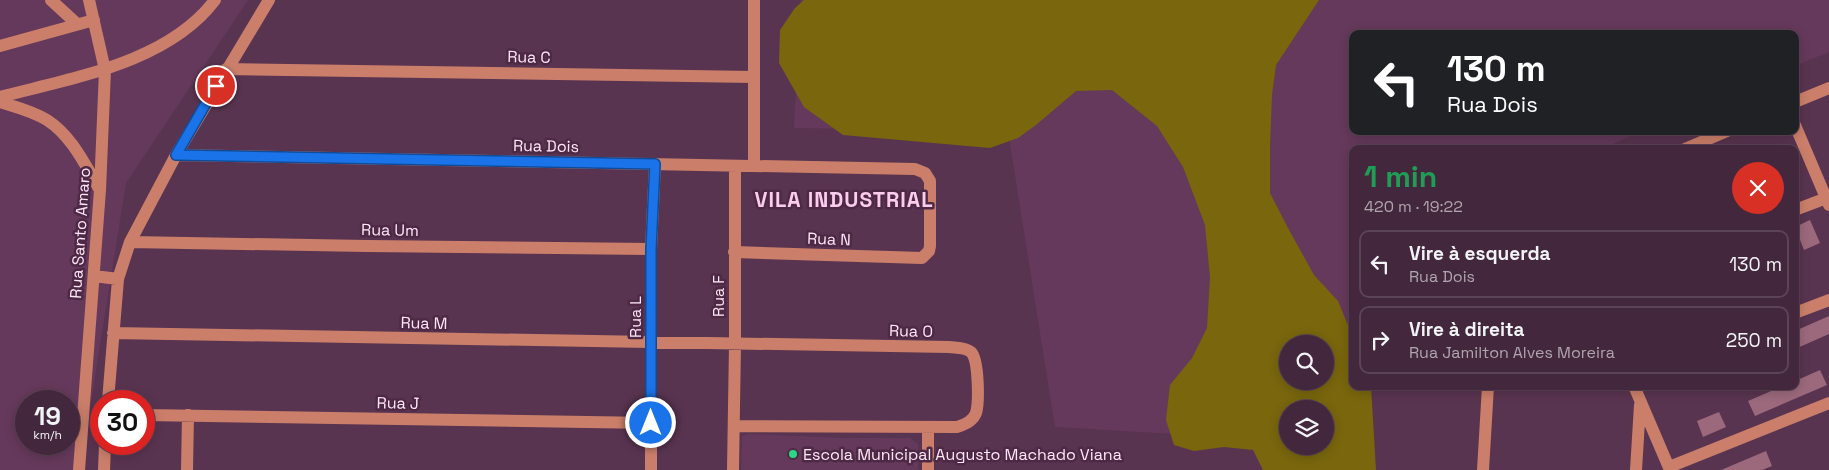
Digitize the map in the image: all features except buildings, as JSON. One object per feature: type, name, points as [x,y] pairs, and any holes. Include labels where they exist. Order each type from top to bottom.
[{"type":"street","points":[[52,0],[77,24]]},
{"type":"street","name":"Rua Santo Amaro","points":[[79,470],[100,190],[105,70],[89,0]]},
{"type":"street","points":[[0,97],[105,70],[166,43],[208,10],[215,0]]},
{"type":"street","points":[[109,390],[118,279],[130,242],[176,155],[269,0]]},
{"type":"street","points":[[754,0],[754,166]]},
{"type":"street","points":[[0,46],[94,20]]},
{"type":"street","name":"Rua C","points":[[226,69],[754,77]]},
{"type":"street","points":[[1799,100],[1829,88]]},
{"type":"street","points":[[0,102],[27,110],[47,120],[63,133],[78,151],[100,190]]},
{"type":"street","points":[[1799,134],[1828,200],[1799,209]]},
{"type":"street","points":[[1694,145],[1718,135]]},
{"type":"street","name":"Rua Dois","points":[[176,155],[915,170],[925,173],[930,181],[930,246],[929,251],[922,258]]},
{"type":"street","name":"Rua L","points":[[651,470],[651,249],[655,164]]},
{"type":"street","name":"Rua F","points":[[733,470],[735,166]]},
{"type":"street","name":"Rua Um","points":[[130,242],[651,249]]},
{"type":"street","name":"Rua N","points":[[734,252],[922,258]]},
{"type":"street","points":[[94,276],[118,279]]},
{"type":"street","points":[[1799,311],[1829,300]]},
{"type":"street","name":"Rua M","points":[[113,333],[735,344]]},
{"type":"street","name":"Rua O","points":[[735,344],[949,347],[967,350],[974,356],[976,366],[978,393],[976,414],[965,424],[958,427],[928,427]]},
{"type":"street","points":[[1483,470],[1488,390]]},
{"type":"street","points":[[1636,390],[1670,468],[1829,404]]},
{"type":"street","points":[[1636,470],[1641,403]]},
{"type":"street","name":"Rua J","points":[[155,414],[651,423]]},
{"type":"street","points":[[187,470],[188,415]]},
{"type":"street","points":[[734,426],[928,427],[928,470]]},
{"type":"street","points":[[104,470],[105,455]]},
{"type":"shaded area","points":[[0,0],[248,0],[126,183],[93,390],[90,390],[90,408],[80,470],[0,470]]},
{"type":"shaded area","points":[[801,0],[1829,0],[1829,52],[1799,64],[1799,30],[1349,30],[1349,135],[1633,135],[1610,145],[1349,145],[1349,390],[1358,390],[1317,400],[1279,400],[1279,409],[1175,434],[1055,427],[1008,131],[794,128]]},
{"type":"shaded area","points":[[804,0],[1319,0],[1276,65],[1272,95],[1270,193],[1314,275],[1338,301],[1349,328],[1349,390],[1371,390],[1376,470],[1263,470],[1253,450],[1224,447],[1194,451],[1174,445],[1166,420],[1170,385],[1192,358],[1207,328],[1210,277],[1205,225],[1183,167],[1157,126],[1112,90],[1076,91],[1018,138],[990,148],[843,135],[804,107],[779,63],[780,30],[795,8]]},
{"type":"shaded area","name":"Escola Municipal Augusto Machado Viana","points":[[748,434],[846,438],[910,438],[918,444],[918,470],[741,470],[742,436]]},
{"type":"place","name":"Escola Municipal Augusto Machado Viana","points":[[793,454]]},
{"type":"district","name":"VILA INDUSTRIAL","points":[[844,199]]},
{"type":"route","points":[[216,86],[176,155],[655,164],[651,249],[651,423]]}]
